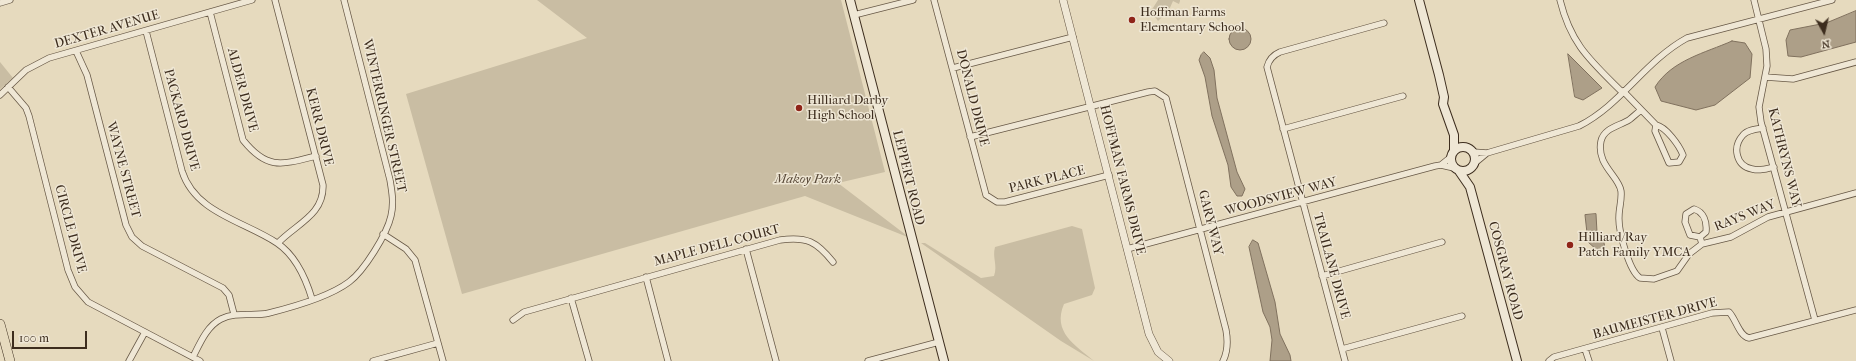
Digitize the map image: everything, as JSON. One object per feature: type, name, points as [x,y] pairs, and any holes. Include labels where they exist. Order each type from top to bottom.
[{"type":"main road","name":"LEPPERT ROAD","points":[[850,0],[944,361]]},
{"type":"main road","points":[[1419,0],[1444,97],[1443,104],[1454,135],[1451,163],[1457,170],[1466,172],[1474,165],[1470,150],[1462,143],[1448,102],[1444,97]]},
{"type":"main road","points":[[1452,154],[1461,147],[1470,150]]},
{"type":"main road","name":"COSGRAY ROAD","points":[[1470,187],[1474,165]]},
{"type":"main road","name":"COSGRAY ROAD","points":[[1457,170],[1470,187],[1517,361]]},
{"type":"main road","points":[[0,324],[10,361]]},
{"type":"street","points":[[0,2],[10,0]]},
{"type":"street","name":"DEXTER AVENUE","points":[[0,94],[26,70],[49,58],[252,0]]},
{"type":"street","name":"KERR DRIVE","points":[[276,0],[323,185],[323,194],[318,208],[278,244]]},
{"type":"street","name":"WINTERRINGER STREET","points":[[193,357],[207,332],[222,318],[234,314],[248,315],[268,313],[312,299],[350,282],[364,266],[391,217],[393,199],[390,180],[344,0]]},
{"type":"street","points":[[854,15],[913,0]]},
{"type":"street","name":"DONALD DRIVE","points":[[934,0],[984,189],[991,200]]},
{"type":"street","name":"HOFFMAN FARMS DRIVE","points":[[1064,0],[1149,334],[1158,352],[1169,361]]},
{"type":"street","points":[[1560,0],[1565,21],[1583,52],[1656,125],[1661,126],[1682,152],[1683,157],[1679,162],[1669,163],[1667,160],[1664,148],[1655,131],[1656,125]]},
{"type":"street","name":"KATHRYNS WAY","points":[[1754,0],[1766,49],[1767,66],[1759,107],[1763,128],[1815,320]]},
{"type":"street","points":[[1474,165],[1487,153],[1578,126],[1597,115],[1658,57],[1670,47],[1687,38],[1832,0]]},
{"type":"street","name":"ALDER DRIVE","points":[[210,12],[243,140],[254,153],[269,162],[286,164],[316,156]]},
{"type":"street","name":"TRAILANE DRIVE","points":[[1346,361],[1268,73],[1269,60],[1280,52],[1384,23]]},
{"type":"street","name":"PACKARD DRIVE","points":[[146,31],[182,171],[195,196],[212,209],[278,244],[295,262],[312,299]]},
{"type":"street","points":[[953,68],[1073,37]]},
{"type":"street","name":"WAYNE STREET","points":[[76,51],[87,75],[126,225],[132,237],[142,246],[223,288],[229,295],[234,314]]},
{"type":"street","points":[[1765,77],[1793,79],[1856,62]]},
{"type":"street","name":"CIRCLE DRIVE","points":[[8,87],[26,108],[29,116],[68,270],[75,288],[88,302],[200,361]]},
{"type":"street","name":"GARY WAY","points":[[1091,106],[1148,92],[1161,94],[1166,98],[1169,104],[1226,330],[1228,341],[1226,355],[1223,361]]},
{"type":"street","points":[[1283,129],[1403,96]]},
{"type":"street","points":[[970,137],[1091,106]]},
{"type":"street","name":"RAYS WAY","points":[[1641,110],[1629,119],[1610,129],[1602,137],[1600,143],[1604,164],[1620,187],[1621,203],[1619,217],[1632,269],[1636,276],[1646,280],[1664,277],[1677,271],[1689,254],[1702,244],[1731,237],[1768,217],[1856,193]]},
{"type":"street","points":[[1763,128],[1743,134],[1737,144],[1736,154],[1740,162],[1750,169],[1760,170],[1774,167]]},
{"type":"street","points":[[1470,150],[1487,153]]},
{"type":"street","name":"WOODSVIEW WAY","points":[[1128,249],[1441,165],[1452,154]]},
{"type":"street","name":"WOODSVIEW WAY","points":[[1441,165],[1457,170]]},
{"type":"street","name":"PARK PLACE","points":[[991,200],[1004,202],[1109,175]]},
{"type":"street","points":[[1694,209],[1700,211],[1706,225],[1706,232],[1700,237],[1690,236],[1685,222],[1686,214],[1694,209]]},
{"type":"street","points":[[383,234],[406,249],[415,260],[443,361]]},
{"type":"street","points":[[1700,237],[1702,244]]},
{"type":"street","name":"MAPLE DELL COURT","points":[[513,320],[524,312],[780,240],[797,238],[806,240],[821,247],[833,262]]},
{"type":"street","points":[[1322,276],[1442,242]]},
{"type":"street","points":[[746,249],[776,361]]},
{"type":"street","points":[[646,277],[668,361]]},
{"type":"street","points":[[571,298],[589,361]]},
{"type":"street","name":"BAUMEISTER DRIVE","points":[[1549,361],[1554,357],[1723,311],[1729,312],[1733,316],[1741,334],[1745,337],[1753,337],[1856,310]]},
{"type":"street","points":[[1342,349],[1462,316]]},
{"type":"street","points":[[1662,328],[1671,361]]},
{"type":"street","points":[[129,361],[146,332]]},
{"type":"street","points":[[868,361],[939,342]]},
{"type":"street","points":[[373,361],[438,343]]},
{"type":"street","name":"BAUMEISTER DRIVE","points":[[1585,349],[1589,361]]},
{"type":"green space","name":"Makoy Park","points":[[537,0],[841,0],[885,172],[838,183],[910,238],[805,196],[462,294],[406,94],[587,38]]},
{"type":"green space","points":[[1158,0],[1180,1],[1179,4],[1173,1],[1169,10],[1158,21],[1151,11]]},
{"type":"green space","points":[[0,62],[13,78],[0,89]]},
{"type":"green space","points":[[1072,226],[1082,229],[1095,288],[1092,295],[1064,304],[1061,314],[1061,322],[1067,337],[1094,361],[1061,341],[921,243],[925,243],[981,278],[994,276],[995,247]]},
{"type":"shaded area","points":[[1856,11],[1856,42],[1801,57],[1788,56],[1786,40],[1790,30],[1826,23]]},
{"type":"shaded area","points":[[1240,28],[1248,31],[1251,39],[1248,47],[1240,50],[1232,47],[1229,39],[1232,31]]},
{"type":"shaded area","points":[[1732,41],[1745,43],[1752,54],[1750,78],[1715,105],[1696,110],[1661,101],[1655,87],[1670,70],[1690,58]]},
{"type":"shaded area","points":[[1204,52],[1210,58],[1214,70],[1217,98],[1237,172],[1245,189],[1242,196],[1237,196],[1231,187],[1228,165],[1212,116],[1205,77],[1199,60]]},
{"type":"shaded area","points":[[1568,54],[1602,88],[1583,100],[1575,97]]},
{"type":"shaded area","points":[[1596,214],[1597,232],[1603,238],[1605,248],[1597,250],[1588,242],[1585,215]]},
{"type":"shaded area","points":[[1253,240],[1258,243],[1275,302],[1280,334],[1290,355],[1291,361],[1270,361],[1272,340],[1270,327],[1263,312],[1249,247]]},
{"type":"place","name":"Hoffman Farms Elementary School","points":[[1132,20]]},
{"type":"place","name":"Hilliard Darby High School","points":[[799,108]]},
{"type":"place","name":"Hilliard/Ray Patch Family YMCA","points":[[1570,245]]}]
